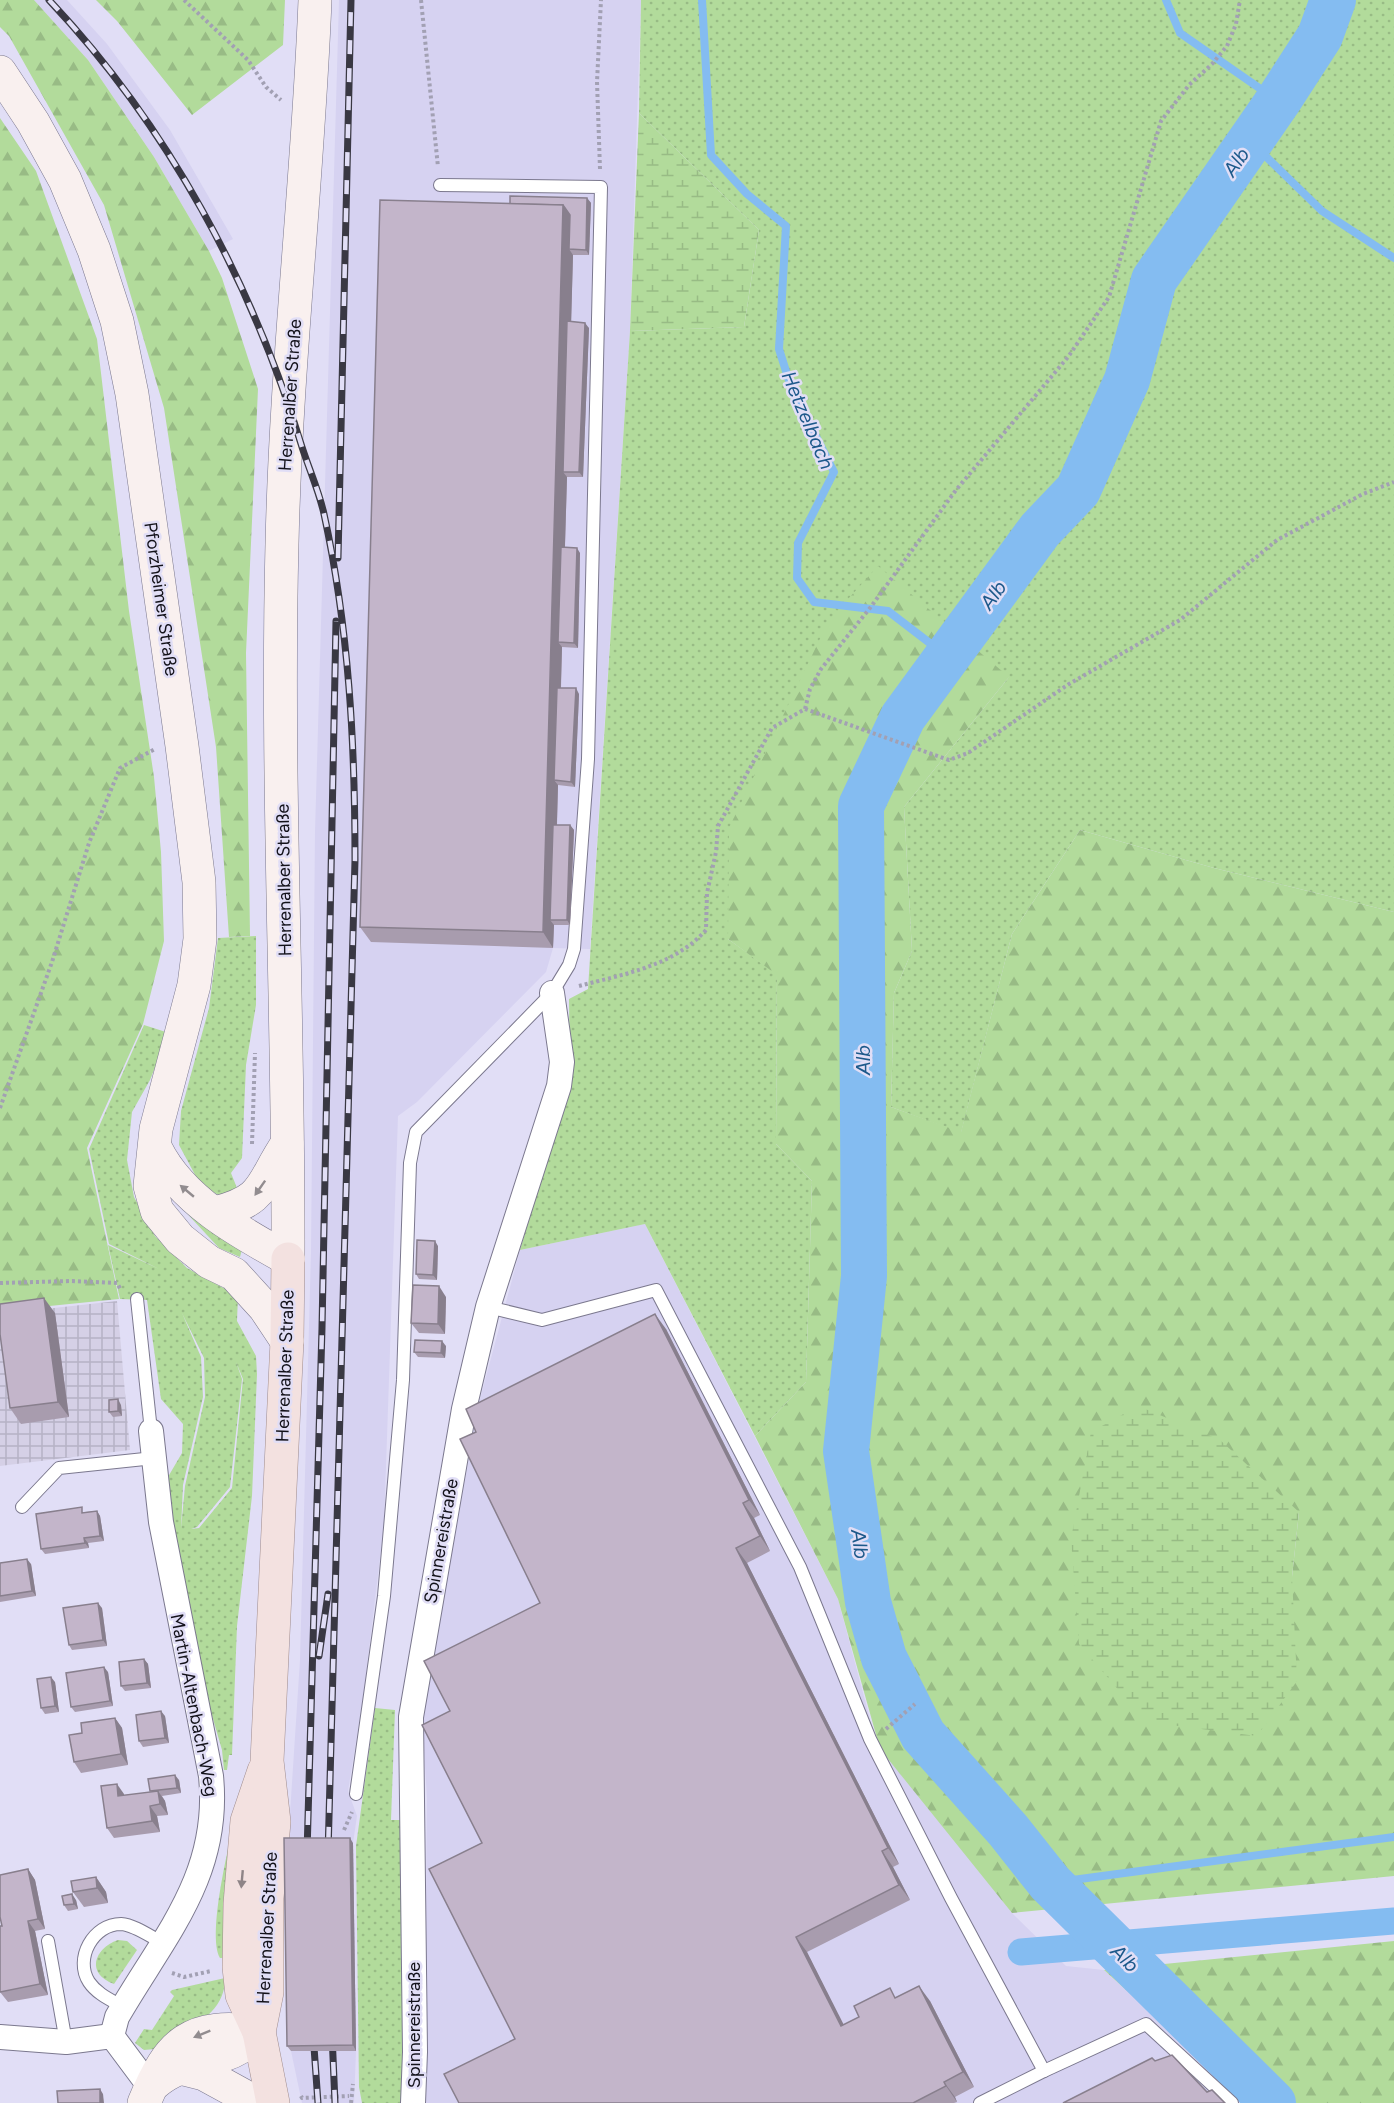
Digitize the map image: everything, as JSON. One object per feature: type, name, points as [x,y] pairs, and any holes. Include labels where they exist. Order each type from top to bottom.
[{"type":"main road","name":"Herrenalber Straße","points":[[286,2097],[242,1995],[240,1904],[247,1821],[267,1761],[288,1341],[288,1143],[280,697],[282,539],[310,113],[315,0]]},
{"type":"main road","name":"Pforzheimer Straße","points":[[0,72],[33,122],[65,180],[94,250],[117,321],[132,394],[200,882],[200,939],[189,1007],[161,1105],[150,1186],[157,1211],[180,1239],[209,1262],[234,1274]]},
{"type":"main road","points":[[216,1213],[251,1200],[260,1190],[288,1143]]},
{"type":"main road","points":[[156,1149],[166,1170],[181,1186],[254,1240],[288,1259]]},
{"type":"main road","points":[[288,1259],[234,1274],[266,1308],[288,1341]]},
{"type":"main road","points":[[147,2095],[163,2061],[175,2046],[207,2031],[230,2028],[259,2032]]},
{"type":"main road","points":[[147,2095],[176,2067],[213,2059],[241,2047],[259,2032]]},
{"type":"main road","points":[[176,2067],[204,2074],[256,2103]]},
{"type":"street","name":"Spinnereistraße","points":[[413,2103],[415,2052],[411,1717],[464,1409],[488,1307],[559,1086],[562,1062],[552,993]]},
{"type":"street","name":"Martin-Altenbach-Weg","points":[[112,2037],[117,2017],[197,1882],[213,1799],[161,1522],[152,1431]]},
{"type":"street","points":[[0,2037],[66,2043],[112,2037],[147,2095]]},
{"type":"lane","points":[[356,1794],[384,1596],[403,1380],[410,1163],[416,1131],[552,993],[569,965],[574,949],[588,759],[601,187],[440,185]]},
{"type":"lane","points":[[488,1307],[542,1320],[656,1290],[800,1567],[870,1739],[1044,2071]]},
{"type":"lane","name":"Martin-Altenbach-Weg","points":[[137,1299],[152,1431]]},
{"type":"lane","points":[[22,1507],[59,1468],[154,1458]]},
{"type":"lane","points":[[123,2007],[101,1993],[88,1981],[84,1962],[90,1943],[103,1929],[120,1924],[136,1929],[157,1953]]},
{"type":"lane","points":[[48,1941],[66,2043]]},
{"type":"lane","points":[[980,2103],[1146,2024],[1232,2103]]},
{"type":"path","points":[[184,0],[248,60],[266,87],[282,102]]},
{"type":"path","points":[[421,0],[440,185]]},
{"type":"path","points":[[601,0],[597,82],[601,187]]},
{"type":"path","points":[[552,993],[662,961],[692,945],[706,930],[707,893],[716,852],[718,826],[772,728],[805,709],[810,689],[821,669],[870,608],[956,490],[1068,357],[1109,297],[1161,122],[1189,85],[1221,55],[1236,24],[1240,0]]},
{"type":"path","points":[[805,709],[949,760],[968,753],[1070,684],[1180,620],[1277,540],[1363,494],[1394,482]]},
{"type":"path","points":[[0,1108],[52,962],[89,843],[120,768],[151,749],[182,746]]},
{"type":"path","points":[[0,1283],[72,1281],[117,1283],[125,1297],[137,1299]]},
{"type":"path","points":[[870,1739],[915,1704]]},
{"type":"path","points":[[157,1953],[184,1977],[213,1971]]},
{"type":"path","points":[[351,2103],[349,2096],[353,2084]]},
{"type":"path","points":[[286,2097],[349,2096]]},
{"type":"shaded area","points":[[34,0],[67,0],[107,44],[170,130],[233,239],[209,251],[154,157],[88,60]]},
{"type":"shaded area","points":[[339,0],[641,0],[630,331],[590,949],[553,948],[546,972],[417,1102],[398,1116],[384,1525],[363,1699],[348,1791],[357,1816],[353,1843],[356,2051],[354,2103],[302,2103],[291,2051],[288,1844],[300,1660],[311,1252],[315,832]]},
{"type":"shaded area","points":[[645,1224],[838,1599],[875,1738],[1012,1913],[1066,1966],[1104,1970],[1251,2103],[424,2103],[427,1798],[422,1717],[479,1403],[520,1250]]},
{"type":"shaded area","points":[[117,1301],[130,1450],[0,1466],[0,1314]]},
{"type":"green space","points":[[0,0],[34,0],[88,60],[154,157],[209,251],[222,278],[258,389],[246,653],[250,936],[229,937],[216,747],[164,408],[104,205],[9,36],[0,27]]},
{"type":"green space","points":[[96,0],[285,0],[283,45],[192,115],[117,21]]},
{"type":"green space","points":[[641,0],[1394,0],[1394,912],[1214,868],[1080,830],[1012,934],[961,1133],[891,1107],[894,993],[912,951],[904,807],[1009,677],[728,939],[777,974],[776,1144],[812,1181],[806,1382],[755,1436],[645,1224],[520,1250],[570,1080],[569,999],[588,989],[630,331],[744,327],[759,230],[639,113]]},
{"type":"green space","points":[[639,113],[759,230],[744,327],[630,331]]},
{"type":"green space","points":[[0,118],[36,171],[97,339],[129,611],[154,777],[161,852],[164,941],[143,1024],[87,1148],[119,1299],[0,1311]]},
{"type":"green space","points":[[878,566],[1009,677],[904,807],[912,951],[894,993],[891,1107],[961,1132],[1012,934],[1080,830],[1214,868],[1394,912],[1394,1876],[1012,1913],[880,1749],[838,1599],[755,1436],[806,1382],[812,1181],[776,1144],[777,975],[728,939],[729,828],[829,620]],"holes":[[[1299,1512],[1292,1577],[1071,1539]]]},
{"type":"green space","points":[[256,936],[256,1005],[246,1065],[242,1158],[231,1173],[239,1193],[220,1196],[200,1184],[179,1145],[181,1111],[209,1008],[218,938]]},
{"type":"green space","points":[[144,1025],[169,1033],[150,1080],[132,1112],[127,1160],[134,1197],[155,1236],[187,1268],[238,1296],[237,1321],[256,1356],[252,1496],[237,1626],[232,1755],[229,1755],[227,1770],[224,1770],[222,1750],[211,1712],[208,1713],[165,1482],[182,1453],[183,1424],[161,1399],[147,1300],[120,1299],[108,1245],[159,1269],[109,1244],[89,1149]],"holes":[[[182,1313],[204,1358],[205,1397],[185,1486],[181,1529],[183,1485],[203,1397],[201,1357]],[[236,1362],[243,1379],[232,1488],[199,1528],[191,1529],[197,1527],[230,1487],[242,1379]]]},
{"type":"green space","points":[[181,1207],[243,1246],[240,1257],[219,1248]]},
{"type":"green space","points":[[1138,1406],[1220,1440],[1299,1512],[1292,1577],[1297,1681],[1257,1736],[1146,1722],[1079,1644],[1071,1539],[1091,1432]]},
{"type":"green space","points":[[375,1708],[395,1710],[391,1820],[405,1820],[402,2103],[362,2103],[359,2087],[356,1846]]},
{"type":"green space","points":[[235,1817],[228,1958],[220,1958],[216,1930],[217,1910]]},
{"type":"green space","points":[[118,1940],[127,1941],[137,1950],[114,1984],[99,1974],[96,1962],[103,1949]]},
{"type":"green space","points":[[1394,1941],[1394,2103],[1251,2103],[1104,1970]]},
{"type":"green space","points":[[225,1978],[218,2003],[210,2013],[189,2030],[155,2049],[144,2050],[135,2043],[144,2029],[152,2030],[174,1996],[170,1992],[172,1990]]},
{"type":"building","points":[[510,196],[587,198],[586,250],[569,249],[570,215],[563,205],[510,204]]},
{"type":"building","points":[[380,200],[563,205],[543,932],[360,927]]},
{"type":"building","points":[[567,321],[585,323],[579,472],[563,472]]},
{"type":"building","points":[[561,547],[577,548],[574,643],[558,642]]},
{"type":"building","points":[[557,688],[576,688],[571,782],[554,780]]},
{"type":"building","points":[[553,825],[570,825],[567,920],[550,920]]},
{"type":"building","points":[[417,1240],[435,1241],[433,1275],[416,1274]]},
{"type":"building","points":[[413,1285],[439,1286],[438,1324],[411,1323]]},
{"type":"building","points":[[44,1298],[58,1402],[10,1408],[0,1334],[0,1304]]},
{"type":"building","points":[[655,1314],[749,1500],[743,1503],[760,1536],[736,1548],[888,1848],[882,1851],[899,1885],[796,1937],[841,2026],[859,2017],[854,2006],[890,1988],[895,1998],[919,1986],[963,2072],[944,2082],[946,2086],[913,2103],[459,2103],[444,2074],[515,2039],[429,1869],[482,1843],[422,1725],[450,1711],[424,1661],[540,1603],[460,1439],[476,1432],[466,1409]]},
{"type":"building","points":[[415,1340],[442,1341],[441,1353],[414,1352]]},
{"type":"building","points":[[118,1399],[118,1411],[109,1412],[109,1400]]},
{"type":"building","points":[[82,1507],[82,1513],[97,1511],[100,1536],[84,1538],[85,1543],[41,1549],[36,1514]]},
{"type":"building","points":[[27,1559],[32,1591],[0,1596],[0,1563]]},
{"type":"building","points":[[98,1603],[103,1640],[69,1645],[63,1608]]},
{"type":"building","points":[[144,1659],[147,1683],[121,1686],[119,1662]]},
{"type":"building","points":[[104,1667],[110,1701],[71,1707],[66,1673]]},
{"type":"building","points":[[51,1677],[55,1706],[41,1708],[37,1679]]},
{"type":"building","points":[[161,1711],[165,1738],[139,1741],[136,1715]]},
{"type":"building","points":[[115,1718],[121,1754],[74,1762],[69,1735],[82,1733],[81,1723]]},
{"type":"building","points":[[175,1775],[177,1788],[150,1791],[148,1779]]},
{"type":"building","points":[[117,1784],[118,1796],[158,1791],[160,1804],[150,1806],[152,1821],[107,1828],[101,1786]]},
{"type":"building","points":[[284,1838],[350,1838],[353,2045],[287,2046]]},
{"type":"building","points":[[28,1869],[38,1919],[28,1921],[40,1984],[0,1992],[0,1926],[2,1926],[0,1875]]},
{"type":"building","points":[[96,1877],[97,1888],[73,1892],[71,1881]]},
{"type":"building","points":[[72,1894],[74,1904],[64,1905],[62,1896]]},
{"type":"building","points":[[1172,2055],[1207,2092],[1212,2090],[1225,2103],[1063,2103],[1152,2058],[1155,2061]]},
{"type":"building","points":[[100,2089],[100,2103],[58,2103],[57,2091]]},
{"type":"waterway","name":"Hetzelbach","points":[[702,0],[711,155],[747,194],[786,226],[779,349],[791,387],[834,472],[798,543],[797,578],[814,602],[888,611],[948,657]]},
{"type":"waterway","points":[[1166,0],[1180,33],[1278,101]]},
{"type":"waterway","name":"Alb","points":[[1273,2103],[1050,1883],[1008,1830],[923,1735],[884,1658],[868,1602],[846,1451],[864,1276],[861,806],[903,717],[1040,530],[1078,490],[1127,380],[1154,280],[1278,101],[1320,36],[1333,0]]},
{"type":"waterway","points":[[1252,143],[1322,211],[1394,258]]},
{"type":"waterway","points":[[1050,1883],[1394,1837]]},
{"type":"waterway","points":[[1021,1952],[1394,1921]]},
{"type":"railway","points":[[49,0],[132,100],[168,153],[231,266],[282,386],[319,497],[333,557],[349,686],[354,773],[355,860],[328,1854]]},
{"type":"railway","points":[[338,558],[351,0]]},
{"type":"railway","points":[[307,1853],[322,1328],[336,621]]},
{"type":"railway","points":[[319,1656],[328,1594]]},
{"type":"railway","points":[[313,2033],[318,2103]]},
{"type":"railway","points":[[332,2034],[335,2103]]}]
